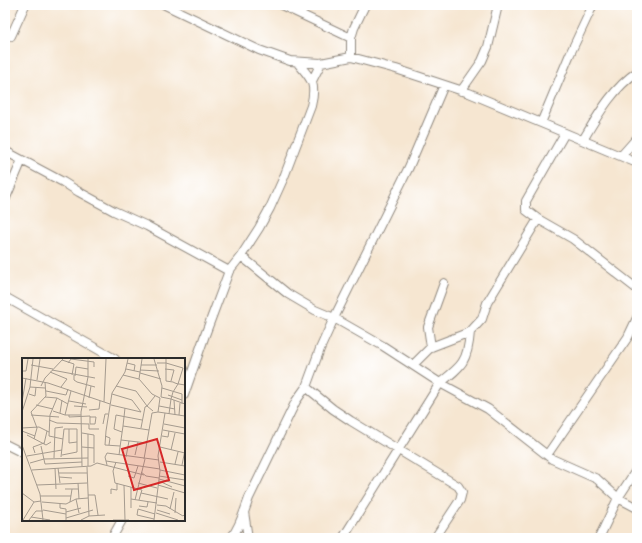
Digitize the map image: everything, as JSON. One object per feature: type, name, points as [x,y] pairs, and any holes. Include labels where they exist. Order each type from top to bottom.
[{"type":"street","points":[[11,36],[25,5]]},
{"type":"street","points":[[165,5],[259,50],[290,61],[321,63],[351,57],[396,69],[461,91],[637,163]]},
{"type":"street","points":[[282,5],[351,38]]},
{"type":"street","points":[[351,57],[351,38],[365,5]]},
{"type":"street","points":[[461,91],[482,61],[488,47],[498,5]]},
{"type":"street","points":[[541,123],[593,5]]},
{"type":"street","points":[[185,392],[204,335],[229,272],[263,222],[284,177],[311,106],[314,93],[312,81],[296,62]]},
{"type":"street","points":[[312,81],[321,63]]},
{"type":"street","points":[[583,140],[595,119],[612,95],[628,78],[637,72]]},
{"type":"street","points":[[230,538],[234,534],[249,498],[292,408],[306,387],[320,349],[334,318],[409,167],[444,85]]},
{"type":"street","points":[[565,133],[526,201],[526,210],[538,219],[573,239],[637,289]]},
{"type":"street","points":[[621,156],[637,138]]},
{"type":"street","points":[[5,151],[114,211],[147,226],[229,272]]},
{"type":"street","points":[[5,200],[22,160]]},
{"type":"street","points":[[413,365],[431,347],[470,332],[482,318],[487,303],[521,250],[538,219]]},
{"type":"street","points":[[241,256],[288,294],[383,346],[440,383],[488,409],[552,459],[597,479],[618,498],[637,508]]},
{"type":"street","points":[[431,347],[428,327],[444,283]]},
{"type":"street","points":[[5,297],[113,358]]},
{"type":"street","points":[[547,455],[628,337],[637,318]]},
{"type":"street","points":[[343,538],[397,449],[440,383],[454,373],[464,362],[469,348],[470,332]]},
{"type":"street","points":[[306,387],[333,409],[458,486],[462,492],[460,500],[435,538]]},
{"type":"street","points":[[5,444],[22,452]]},
{"type":"street","points":[[599,538],[618,498],[637,469]]},
{"type":"street","points":[[244,512],[248,538]]},
{"type":"street","points":[[112,538],[121,521]]}]
